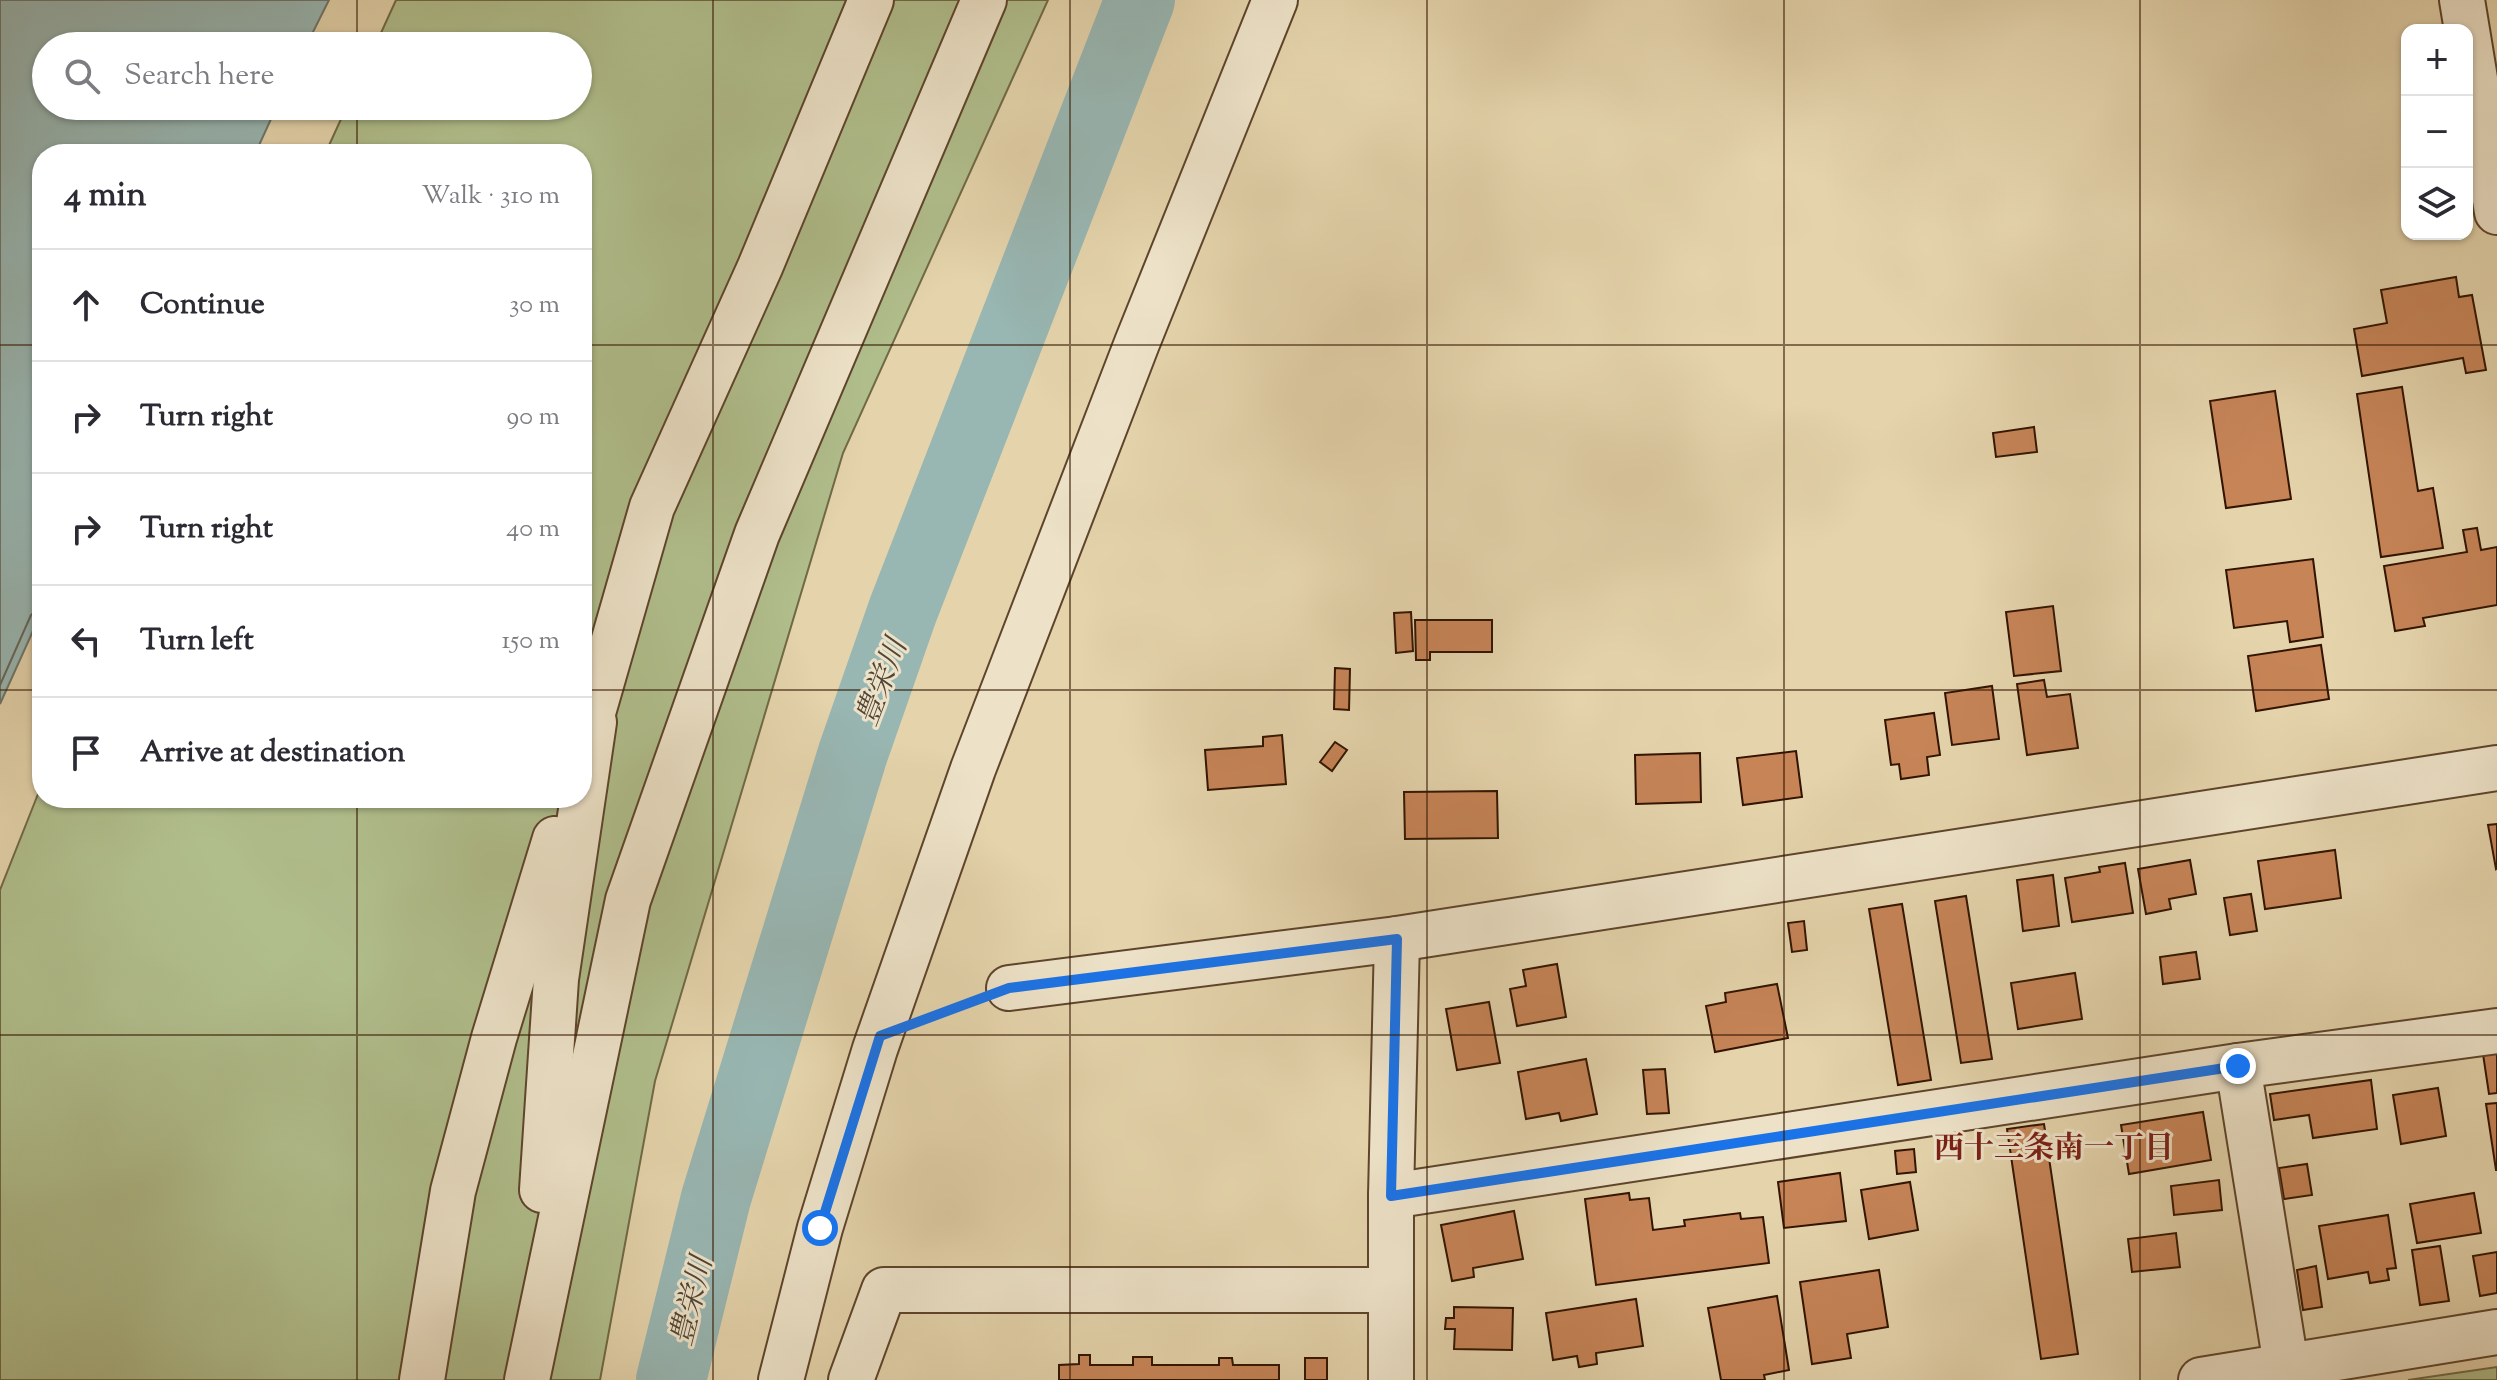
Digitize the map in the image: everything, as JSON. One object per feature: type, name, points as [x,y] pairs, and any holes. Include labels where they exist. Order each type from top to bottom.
[{"type":"street","points":[[592,717],[652,507],[760,267],[871,0]]},
{"type":"street","points":[[525,1380],[628,900],[757,534],[984,0]]},
{"type":"street","points":[[781,1380],[820,1228],[880,1036],[973,769],[1137,343],[1275,0]]},
{"type":"street","points":[[2462,0],[2497,212]]},
{"type":"street","points":[[592,732],[596,704]]},
{"type":"street","points":[[1009,988],[1397,939],[2497,768]]},
{"type":"street","points":[[422,1380],[453,1191],[494,1038],[565,808]]},
{"type":"street","points":[[525,1380],[547,1151],[556,979],[581,808]]},
{"type":"street","points":[[1391,1380],[1391,1196],[1397,939]]},
{"type":"street","points":[[1391,1196],[2238,1066],[2497,1031]]},
{"type":"street","points":[[2238,1066],[2286,1365]]},
{"type":"street","points":[[851,1380],[884,1290],[1376,1290]]},
{"type":"street","points":[[2201,1380],[2497,1332]]},
{"type":"path","points":[[880,1036],[1009,988]]},
{"type":"green space","points":[[396,0],[1048,0],[843,453],[655,1081],[600,1380],[0,1380],[0,890],[32,808],[592,808],[592,144],[330,144],[341,120],[592,120],[592,32],[381,32]]},
{"type":"green space","points":[[2497,1367],[2497,1380],[2408,1380]]},
{"type":"water","points":[[0,0],[329,0],[313,32],[32,32],[32,120],[271,120],[260,144],[32,144],[32,633],[0,704]]},
{"type":"building","points":[[2456,277],[2459,297],[2472,295],[2486,370],[2466,373],[2463,358],[2362,376],[2354,329],[2387,323],[2381,290]]},
{"type":"building","points":[[2402,387],[2418,491],[2433,488],[2443,548],[2381,557],[2357,394]]},
{"type":"building","points":[[2275,391],[2291,499],[2226,508],[2210,401]]},
{"type":"building","points":[[2034,427],[2037,452],[1996,457],[1993,433]]},
{"type":"building","points":[[2477,528],[2481,550],[2497,547],[2497,605],[2423,618],[2425,626],[2395,631],[2384,566],[2467,552],[2463,530]]},
{"type":"building","points":[[2313,559],[2323,637],[2290,642],[2287,621],[2234,628],[2226,570]]},
{"type":"building","points":[[2053,606],[2061,671],[2014,676],[2006,612]]},
{"type":"building","points":[[1411,612],[1413,651],[1396,653],[1394,613]]},
{"type":"building","points":[[1415,620],[1492,620],[1492,652],[1430,652],[1430,660],[1416,660]]},
{"type":"building","points":[[2321,645],[2329,699],[2256,711],[2248,656]]},
{"type":"building","points":[[1335,668],[1350,669],[1349,710],[1334,709]]},
{"type":"building","points":[[2044,680],[2047,697],[2070,694],[2078,748],[2027,755],[2017,684]]},
{"type":"building","points":[[1992,686],[1999,739],[1952,745],[1945,693]]},
{"type":"building","points":[[1934,713],[1940,755],[1927,757],[1929,775],[1901,779],[1899,764],[1891,765],[1885,720]]},
{"type":"building","points":[[1282,735],[1286,784],[1208,790],[1205,750],[1263,746],[1263,737]]},
{"type":"building","points":[[1335,742],[1347,750],[1332,771],[1320,762]]},
{"type":"building","points":[[1796,751],[1802,797],[1743,805],[1737,758]]},
{"type":"building","points":[[1700,753],[1701,802],[1636,804],[1635,755]]},
{"type":"building","points":[[1497,791],[1498,838],[1405,839],[1404,792]]},
{"type":"building","points":[[2497,824],[2497,868],[2496,869],[2488,825]]},
{"type":"building","points":[[2335,850],[2341,898],[2265,909],[2258,861]]},
{"type":"building","points":[[2190,860],[2196,894],[2169,899],[2171,909],[2146,914],[2138,869]]},
{"type":"building","points":[[2125,863],[2133,913],[2072,922],[2065,878],[2100,872],[2099,867]]},
{"type":"building","points":[[2053,875],[2059,926],[2023,931],[2017,880]]},
{"type":"building","points":[[2251,894],[2257,931],[2230,935],[2224,898]]},
{"type":"building","points":[[1966,896],[1992,1059],[1961,1063],[1935,901]]},
{"type":"building","points":[[1902,904],[1931,1080],[1898,1085],[1869,909]]},
{"type":"building","points":[[1804,921],[1807,950],[1792,952],[1788,923]]},
{"type":"building","points":[[2196,952],[2200,979],[2163,984],[2160,957]]},
{"type":"building","points":[[1557,964],[1566,1017],[1517,1026],[1510,989],[1526,986],[1523,970]]},
{"type":"building","points":[[2075,973],[2082,1019],[2018,1029],[2011,983]]},
{"type":"building","points":[[1777,984],[1788,1038],[1715,1052],[1706,1006],[1726,1002],[1725,993]]},
{"type":"building","points":[[1489,1002],[1500,1063],[1457,1070],[1446,1009]]},
{"type":"building","points":[[2497,1052],[2497,1093],[2489,1094],[2483,1054]]},
{"type":"building","points":[[1586,1059],[1597,1114],[1561,1121],[1559,1113],[1526,1119],[1518,1072]]},
{"type":"building","points":[[1665,1069],[1669,1113],[1647,1114],[1643,1070]]},
{"type":"building","points":[[2371,1080],[2377,1129],[2313,1138],[2309,1115],[2274,1120],[2270,1094]]},
{"type":"building","points":[[2438,1088],[2446,1136],[2401,1144],[2393,1095]]},
{"type":"building","points":[[2497,1103],[2497,1170],[2496,1170],[2486,1104]]},
{"type":"building","points":[[2203,1112],[2211,1160],[2129,1174],[2121,1125]]},
{"type":"building","points":[[2044,1124],[2078,1354],[2041,1359],[2007,1129]]},
{"type":"building","points":[[1914,1149],[1916,1172],[1897,1174],[1895,1151]]},
{"type":"building","points":[[2307,1164],[2312,1195],[2284,1199],[2279,1168]]},
{"type":"building","points":[[1840,1173],[1846,1221],[1784,1228],[1778,1182]]},
{"type":"building","points":[[2219,1180],[2222,1210],[2174,1215],[2171,1186]]},
{"type":"building","points":[[1910,1182],[1918,1230],[1869,1239],[1861,1190]]},
{"type":"building","points":[[1629,1193],[1630,1200],[1649,1198],[1653,1230],[1685,1226],[1684,1220],[1740,1213],[1741,1219],[1763,1217],[1769,1263],[1596,1285],[1585,1199]]},
{"type":"building","points":[[2474,1193],[2481,1233],[2417,1243],[2410,1204]]},
{"type":"building","points":[[1514,1211],[1523,1259],[1473,1268],[1474,1277],[1452,1281],[1441,1225]]},
{"type":"building","points":[[2388,1215],[2396,1268],[2387,1269],[2389,1280],[2370,1283],[2368,1272],[2328,1279],[2319,1226]]},
{"type":"building","points":[[2176,1233],[2180,1267],[2132,1272],[2128,1239]]},
{"type":"building","points":[[2440,1246],[2449,1301],[2420,1305],[2412,1250]]},
{"type":"building","points":[[2497,1252],[2497,1293],[2480,1296],[2473,1256]]},
{"type":"building","points":[[2316,1266],[2322,1307],[2303,1310],[2297,1270]]},
{"type":"building","points":[[1879,1270],[1888,1327],[1847,1334],[1851,1358],[1812,1364],[1800,1282]]},
{"type":"building","points":[[1777,1296],[1789,1370],[1764,1375],[1765,1380],[1721,1380],[1708,1308]]},
{"type":"building","points":[[1636,1299],[1643,1346],[1596,1353],[1597,1364],[1579,1367],[1577,1356],[1553,1360],[1546,1313]]},
{"type":"building","points":[[1454,1307],[1513,1308],[1512,1350],[1454,1349],[1455,1329],[1445,1329],[1446,1318],[1454,1318]]},
{"type":"building","points":[[1079,1355],[1090,1355],[1090,1365],[1133,1365],[1133,1357],[1152,1357],[1152,1365],[1219,1365],[1219,1358],[1232,1358],[1233,1365],[1279,1365],[1279,1380],[1059,1380],[1059,1365],[1079,1364]]},
{"type":"building","points":[[1305,1358],[1327,1358],[1327,1380],[1305,1380]]},
{"type":"waterway","name":"豊栄川","points":[[671,1380],[716,1198],[853,753],[903,610],[1140,0]]},
{"type":"district","name":"西十三条南一丁目","points":[[2054,1147]]},
{"type":"route","points":[[820,1228],[880,1036],[1009,988],[1397,939],[1391,1196],[2238,1066]]}]
